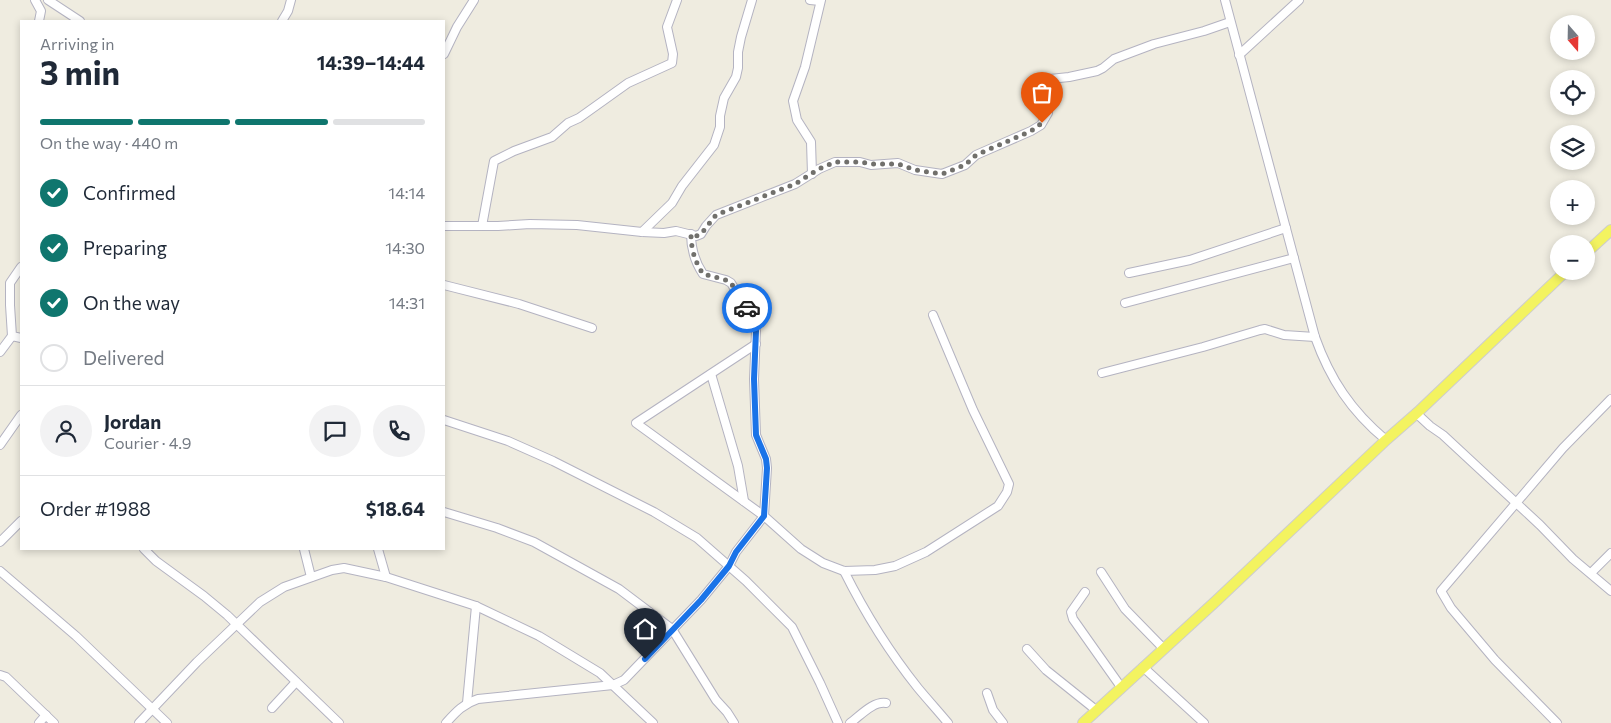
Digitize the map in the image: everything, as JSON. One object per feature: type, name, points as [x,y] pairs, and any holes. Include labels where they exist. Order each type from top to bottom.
[{"type":"main road","points":[[1595,245],[1611,230]]},
{"type":"main road","points":[[1083,723],[1416,414],[1557,280]]},
{"type":"street","points":[[35,0],[41,11],[39,20]]},
{"type":"street","points":[[48,0],[78,20]]},
{"type":"street","points":[[283,20],[291,0]]},
{"type":"street","points":[[445,52],[474,0]]},
{"type":"street","points":[[482,226],[494,161],[552,137],[628,83],[672,62],[673,54],[667,27],[677,0]]},
{"type":"street","points":[[642,232],[672,203],[682,186],[714,145],[720,127],[720,116],[724,98],[736,77],[741,37],[752,0]]},
{"type":"street","points":[[810,0],[821,0],[805,67],[794,101],[798,120],[811,142],[812,174]]},
{"type":"street","points":[[1225,0],[1315,336],[1323,358],[1344,397],[1365,421],[1386,440]]},
{"type":"street","points":[[1239,55],[1299,0]]},
{"type":"street","points":[[445,226],[577,225],[642,232],[664,233],[676,231],[696,236],[701,234],[716,215],[795,184],[827,165],[844,161],[898,164],[915,170],[942,174],[965,165],[980,153],[1041,125],[1048,112],[1047,82],[1050,79],[1098,71],[1114,59],[1154,44],[1230,22]]},
{"type":"street","points":[[1129,273],[1190,260],[1286,228]]},
{"type":"street","points":[[446,723],[461,707],[478,699],[613,685],[624,680],[701,600],[729,566],[736,552],[764,516],[767,468],[766,459],[756,435],[754,379],[756,331],[754,323],[736,289],[726,280],[703,274],[698,266],[691,244],[691,234]]},
{"type":"street","points":[[1124,303],[1294,258]]},
{"type":"street","points":[[0,352],[12,336],[10,283],[20,268]]},
{"type":"street","points":[[445,284],[519,304],[592,328]]},
{"type":"street","points":[[756,344],[636,423],[744,501],[801,549],[823,563],[844,572],[875,570],[895,566],[926,552],[998,506],[1007,492],[1009,484],[973,410],[933,315]]},
{"type":"street","points":[[1102,373],[1260,330],[1284,335],[1315,336]]},
{"type":"street","points":[[12,336],[20,338]]},
{"type":"street","points":[[711,374],[738,466],[744,501]]},
{"type":"street","points":[[1557,723],[1495,660],[1441,593],[1442,589],[1563,448],[1611,398]]},
{"type":"street","points":[[1416,414],[1443,435],[1573,559],[1611,591]]},
{"type":"street","points":[[0,445],[20,416]]},
{"type":"street","points":[[445,420],[508,440],[648,509],[697,538],[779,613],[792,628],[838,723]]},
{"type":"street","points":[[445,512],[497,528],[534,542],[619,589],[672,629],[716,700],[734,723]]},
{"type":"street","points":[[0,542],[20,522]]},
{"type":"street","points":[[145,550],[156,562],[204,596],[237,625],[339,723]]},
{"type":"street","points":[[304,550],[311,577]]},
{"type":"street","points":[[378,550],[386,577]]},
{"type":"street","points":[[1591,573],[1611,552]]},
{"type":"street","points":[[139,723],[197,662],[260,602],[284,587],[332,570],[344,568],[386,577],[476,606],[539,636],[600,674],[653,723]]},
{"type":"street","points":[[0,571],[76,636],[168,723]]},
{"type":"street","points":[[844,572],[868,615],[900,663],[918,688],[948,723]]},
{"type":"street","points":[[1101,572],[1125,609],[1164,648]]},
{"type":"street","points":[[1085,592],[1071,612],[1073,619],[1121,687]]},
{"type":"street","points":[[467,703],[476,606]]},
{"type":"street","points":[[1027,649],[1046,670],[1096,710]]},
{"type":"street","points":[[1143,667],[1204,723]]},
{"type":"street","points":[[0,675],[6,677],[54,723]]},
{"type":"street","points":[[272,708],[296,682]]},
{"type":"street","points":[[987,692],[993,710],[1003,723]]},
{"type":"street","points":[[850,723],[871,707],[881,702],[886,703]]},
{"type":"street","points":[[38,723],[46,715]]},
{"type":"way so far","points":[[747,308],[731,283],[703,274],[698,266],[691,244],[691,234],[696,236],[701,234],[716,215],[795,184],[819,169],[835,162],[860,162],[882,165],[892,163],[915,170],[942,174],[965,165],[976,155],[1031,131],[1042,123]]},
{"type":"route","points":[[645,659],[701,600],[729,566],[736,552],[764,516],[767,468],[766,459],[756,435],[754,379],[756,331],[747,308]]}]
